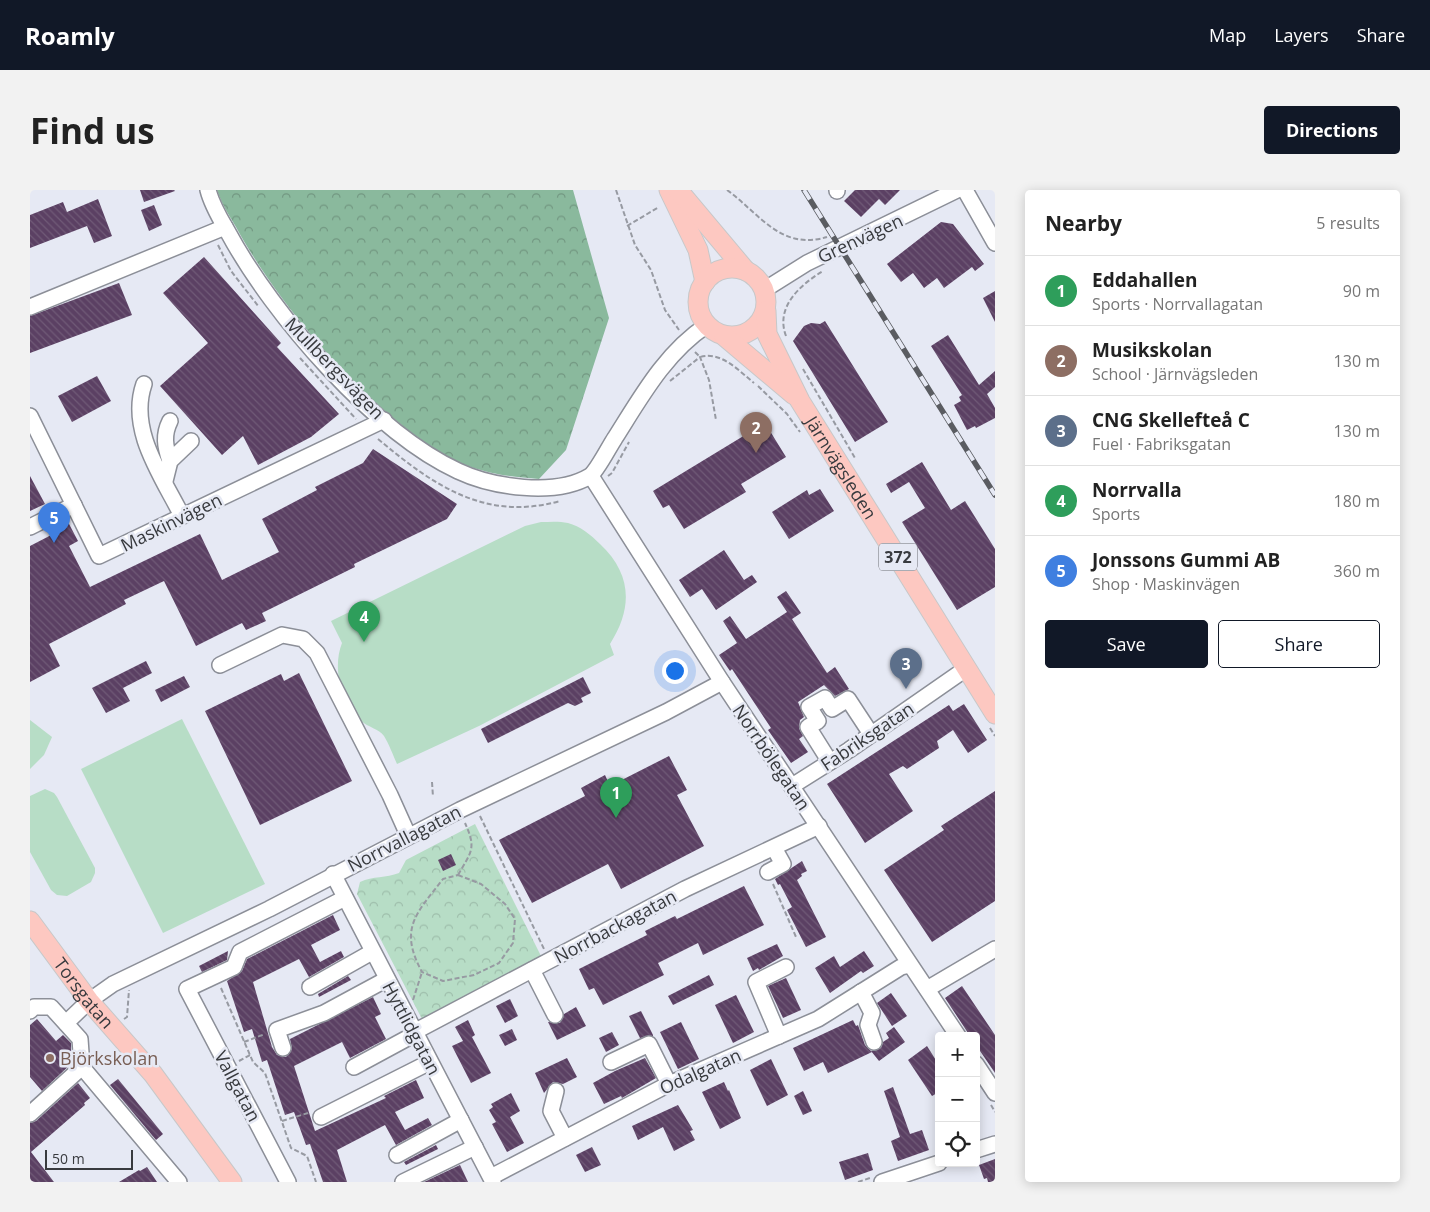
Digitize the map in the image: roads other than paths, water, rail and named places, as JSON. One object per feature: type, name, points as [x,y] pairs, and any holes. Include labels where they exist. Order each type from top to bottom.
[{"type":"main road","points":[[671,194],[746,271],[756,277],[764,290]]},
{"type":"main road","points":[[671,194],[698,250],[705,282]]},
{"type":"main road","points":[[706,325],[700,313],[698,300],[705,282],[715,273],[727,268],[746,271]]},
{"type":"main road","name":"372","points":[[764,290],[766,311]]},
{"type":"main road","points":[[724,336],[748,333],[757,326],[766,311]]},
{"type":"main road","name":"Järnvägsleden","points":[[766,311],[767,334],[800,400],[967,668],[990,717]]},
{"type":"main road","name":"372","points":[[706,325],[724,336]]},
{"type":"main road","name":"Järnvägsleden","points":[[724,336],[800,400]]},
{"type":"main road","name":"Torsgatan","points":[[30,921],[89,1001],[154,1074],[232,1182]]},
{"type":"street","name":"Mullbergsvägen","points":[[208,190],[238,252],[279,311],[364,404],[417,447],[458,471],[498,485],[542,488],[594,480]]},
{"type":"street","name":"Grenvägen","points":[[764,290],[807,264],[957,190]]},
{"type":"street","points":[[965,190],[995,243]]},
{"type":"street","points":[[30,308],[225,227]]},
{"type":"street","points":[[594,480],[643,393],[686,339],[706,325]]},
{"type":"street","points":[[144,384],[139,399],[142,434],[182,516]]},
{"type":"street","name":"Maskinvägen","points":[[30,416],[99,556],[384,420]]},
{"type":"street","points":[[170,421],[165,431],[165,447],[170,461]]},
{"type":"street","points":[[165,481],[170,461],[191,441]]},
{"type":"street","name":"Norrbölegatan","points":[[594,480],[722,682],[955,1032]]},
{"type":"street","points":[[30,527],[74,505]]},
{"type":"street","points":[[220,665],[282,635],[303,639],[317,653],[390,795],[408,836]]},
{"type":"street","name":"Fabriksgatan","points":[[792,786],[967,668]]},
{"type":"street","name":"Norrvallagatan","points":[[66,1024],[89,1001],[114,984],[269,908],[408,836],[666,712],[722,682]]},
{"type":"street","points":[[830,762],[808,727],[818,721],[809,707],[825,698],[832,709],[848,699],[871,734]]},
{"type":"street","name":"Norrbackagatan","points":[[354,1067],[412,1028],[532,970],[685,889],[819,826]]},
{"type":"street","points":[[768,872],[783,864],[774,848]]},
{"type":"street","name":"Hyttlidgatan","points":[[333,874],[492,1180]]},
{"type":"street","name":"Vallgatan","points":[[288,1182],[187,989],[234,967],[240,952],[345,898]]},
{"type":"street","points":[[927,990],[995,949]]},
{"type":"street","points":[[310,987],[372,952]]},
{"type":"street","name":"Odalgatan","points":[[492,1180],[565,1138],[669,1084],[818,1019],[901,967],[910,965]]},
{"type":"street","points":[[779,1036],[756,982],[786,966]]},
{"type":"street","points":[[532,970],[555,1015]]},
{"type":"street","points":[[283,1048],[277,1030],[324,1013],[387,979]]},
{"type":"street","points":[[861,992],[872,1013],[868,1025],[874,1042]]},
{"type":"street","points":[[32,1006],[51,1007],[80,1039],[82,1067],[180,1182]]},
{"type":"street","points":[[611,1062],[649,1044],[669,1084]]},
{"type":"street","points":[[321,1117],[430,1062]]},
{"type":"street","points":[[30,1114],[82,1067]]},
{"type":"street","points":[[980,1070],[995,1093]]},
{"type":"street","points":[[556,1091],[551,1111],[565,1138]]},
{"type":"street","points":[[396,1156],[460,1120]]},
{"type":"street","points":[[980,1149],[995,1144]]},
{"type":"street","points":[[403,1182],[475,1147]]},
{"type":"street","points":[[882,1182],[935,1164]]},
{"type":"railway","points":[[804,190],[995,495]]},
{"type":"place","name":"Musikskolan","points":[[756,453]]},
{"type":"place","name":"Jonssons Gummi AB","points":[[54,543]]},
{"type":"place","name":"Norrvalla","points":[[364,642]]},
{"type":"place","name":"CNG Skellefteå C","points":[[906,689]]},
{"type":"place","name":"Eddahallen","points":[[616,818]]},
{"type":"place","name":"Björkskolan","points":[[50,1058]]}]
